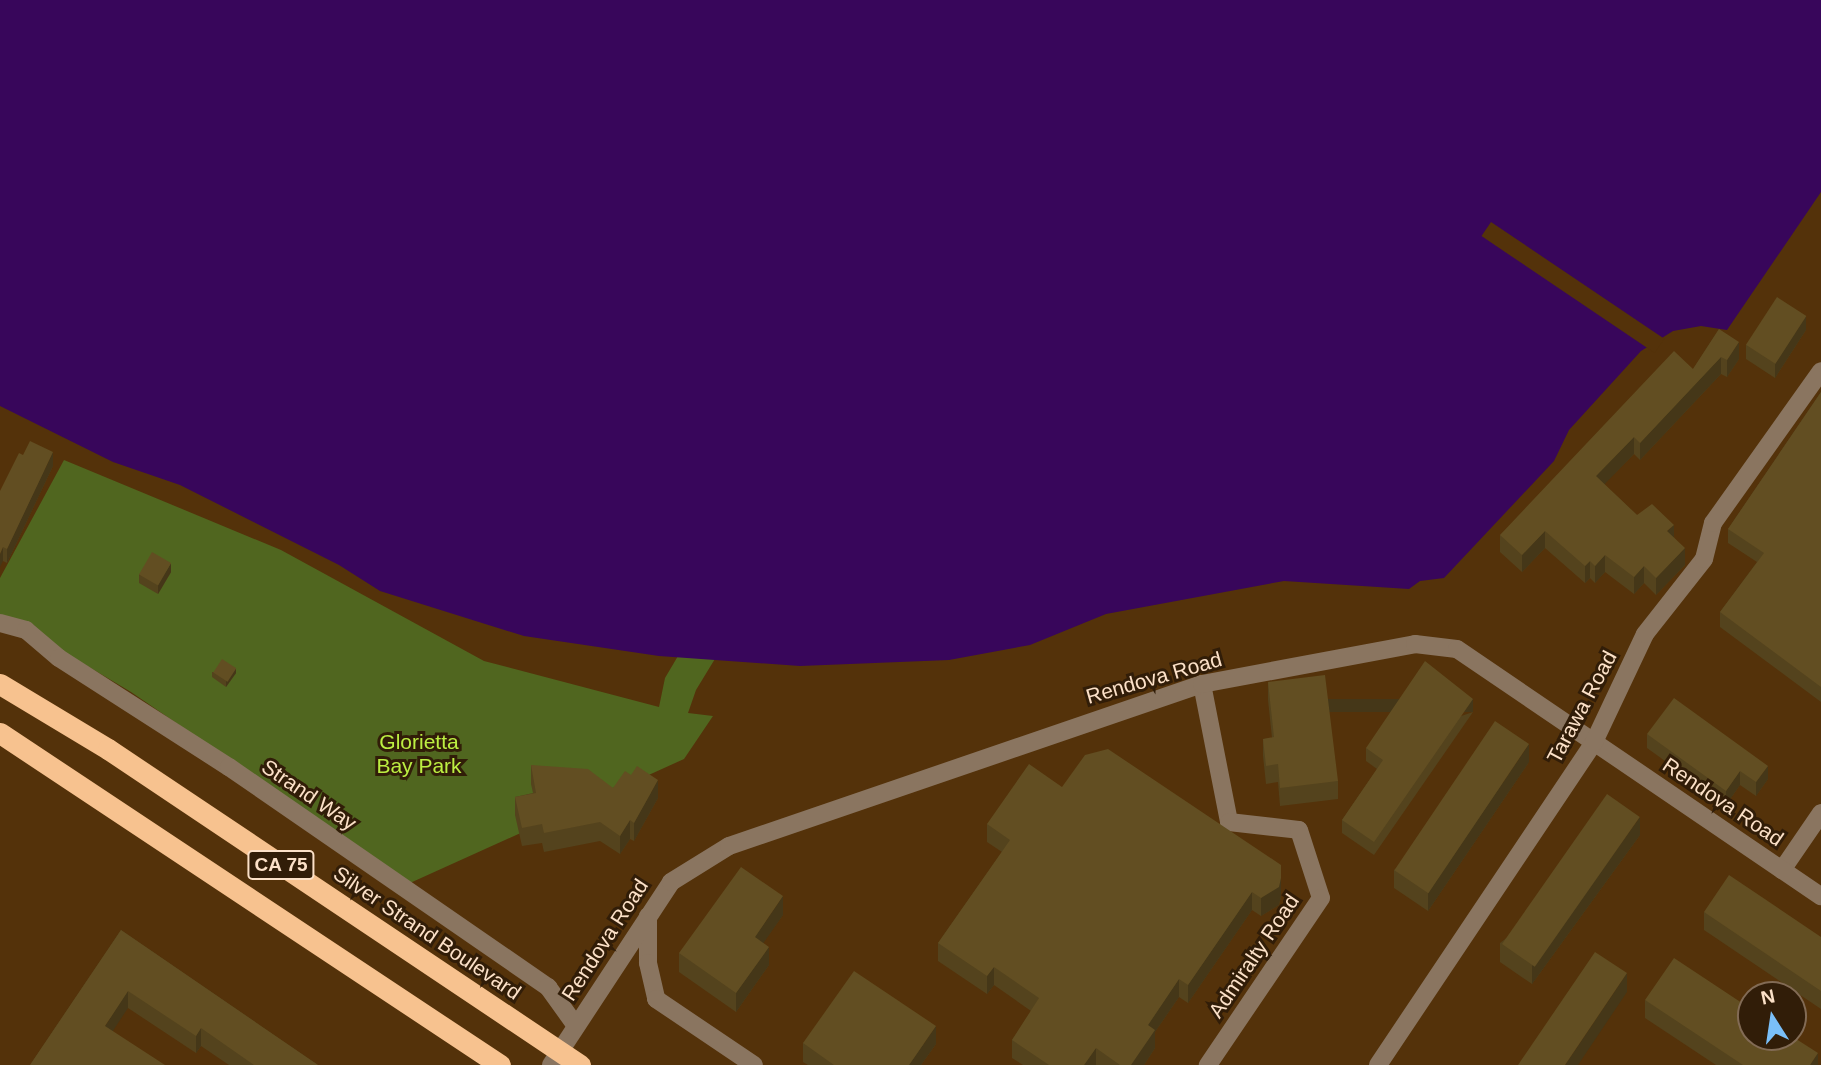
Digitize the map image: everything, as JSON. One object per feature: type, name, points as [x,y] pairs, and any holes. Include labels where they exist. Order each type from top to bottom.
[{"type":"highway","name":"Silver Strand Boulevard","points":[[0,684],[108,749],[555,1058],[580,1065]]},
{"type":"highway","name":"CA 75","points":[[0,733],[500,1065]]},
{"type":"street","name":"Tarawa Road","points":[[1378,1065],[1594,742],[1645,634],[1704,559],[1713,523],[1821,371]]},
{"type":"street","name":"Strand Way","points":[[0,623],[26,630],[59,658],[229,767],[548,987],[576,1026]]},
{"type":"street","name":"Rendova Road","points":[[555,1058],[671,882],[729,846],[1202,684],[1415,644],[1457,649],[1821,896]]},
{"type":"street","name":"Admiralty Road","points":[[1202,684],[1229,822],[1299,830],[1321,898],[1208,1065]]},
{"type":"street","points":[[1783,870],[1821,813]]},
{"type":"street","points":[[648,916],[648,963],[656,999],[754,1065]]},
{"type":"green space","name":"Glorietta Bay Park","points":[[64,460],[281,550],[484,661],[659,707],[665,678],[734,561],[763,580],[696,690],[688,713],[713,716],[684,759],[410,883],[131,692],[0,614],[0,578]]},
{"type":"shaded area","points":[[0,0],[1821,0],[1821,192],[1727,330],[1701,326],[1673,331],[1641,351],[1569,430],[1554,461],[1444,578],[1420,581],[1409,589],[1284,581],[1106,614],[1030,645],[949,660],[800,666],[659,656],[524,636],[380,591],[339,565],[180,485],[113,462],[0,406]]},
{"type":"pier","points":[[1491,222],[1664,339],[1655,353],[1481,236]]},
{"type":"building","points":[[1777,297],[1806,316],[1775,364],[1746,345]]},
{"type":"building","points":[[1719,329],[1739,342],[1727,360],[1721,357],[1640,443],[1634,437],[1596,476],[1637,515],[1652,504],[1674,525],[1667,531],[1685,548],[1656,578],[1644,566],[1634,577],[1605,555],[1595,566],[1590,561],[1585,566],[1545,531],[1522,555],[1500,535],[1674,351],[1693,369]]},
{"type":"building","points":[[1821,392],[1821,687],[1720,612],[1764,553],[1728,529]]},
{"type":"building","points":[[30,441],[53,452],[7,549],[3,547],[0,554],[0,491],[19,453],[23,455]]},
{"type":"building","points":[[152,552],[171,563],[158,586],[139,575]]},
{"type":"building","points":[[222,659],[236,668],[228,682],[213,672]]},
{"type":"building","points":[[1425,661],[1473,699],[1374,842],[1342,820],[1383,760],[1366,748]]},
{"type":"building","points":[[1325,675],[1338,781],[1280,788],[1278,764],[1266,766],[1263,739],[1274,737],[1268,682]]},
{"type":"building","points":[[1674,698],[1768,766],[1756,782],[1740,771],[1726,791],[1647,734]]},
{"type":"building","points":[[1495,721],[1529,744],[1428,893],[1394,870]]},
{"type":"building","points":[[1108,749],[1281,865],[1281,878],[1279,887],[1261,898],[1252,892],[1188,985],[1179,979],[1148,1025],[1155,1030],[1131,1065],[1120,1065],[1096,1048],[1084,1065],[1049,1065],[1012,1040],[1039,998],[994,967],[987,976],[938,943],[1010,840],[987,824],[1029,764],[1062,787],[1085,755]]},
{"type":"building","points":[[531,765],[588,769],[613,788],[625,771],[631,775],[637,766],[658,780],[634,823],[630,820],[620,836],[600,822],[544,833],[542,824],[522,828],[515,797],[536,793]]},
{"type":"building","points":[[1607,794],[1640,817],[1535,967],[1502,944]]},
{"type":"building","points":[[741,867],[783,896],[755,937],[769,947],[736,993],[679,953]]},
{"type":"building","points":[[1729,875],[1821,937],[1821,991],[1807,981],[1704,912]]},
{"type":"building","points":[[121,930],[318,1065],[254,1065],[201,1028],[196,1036],[128,991],[105,1026],[165,1065],[30,1065]]},
{"type":"building","points":[[1595,952],[1627,973],[1565,1065],[1518,1065]]},
{"type":"building","points":[[1674,958],[1737,1000],[1737,1051],[1807,1051],[1807,1046],[1818,1053],[1810,1065],[1743,1065],[1645,1000]]},
{"type":"building","points":[[854,971],[936,1026],[909,1065],[834,1065],[803,1043]]}]
